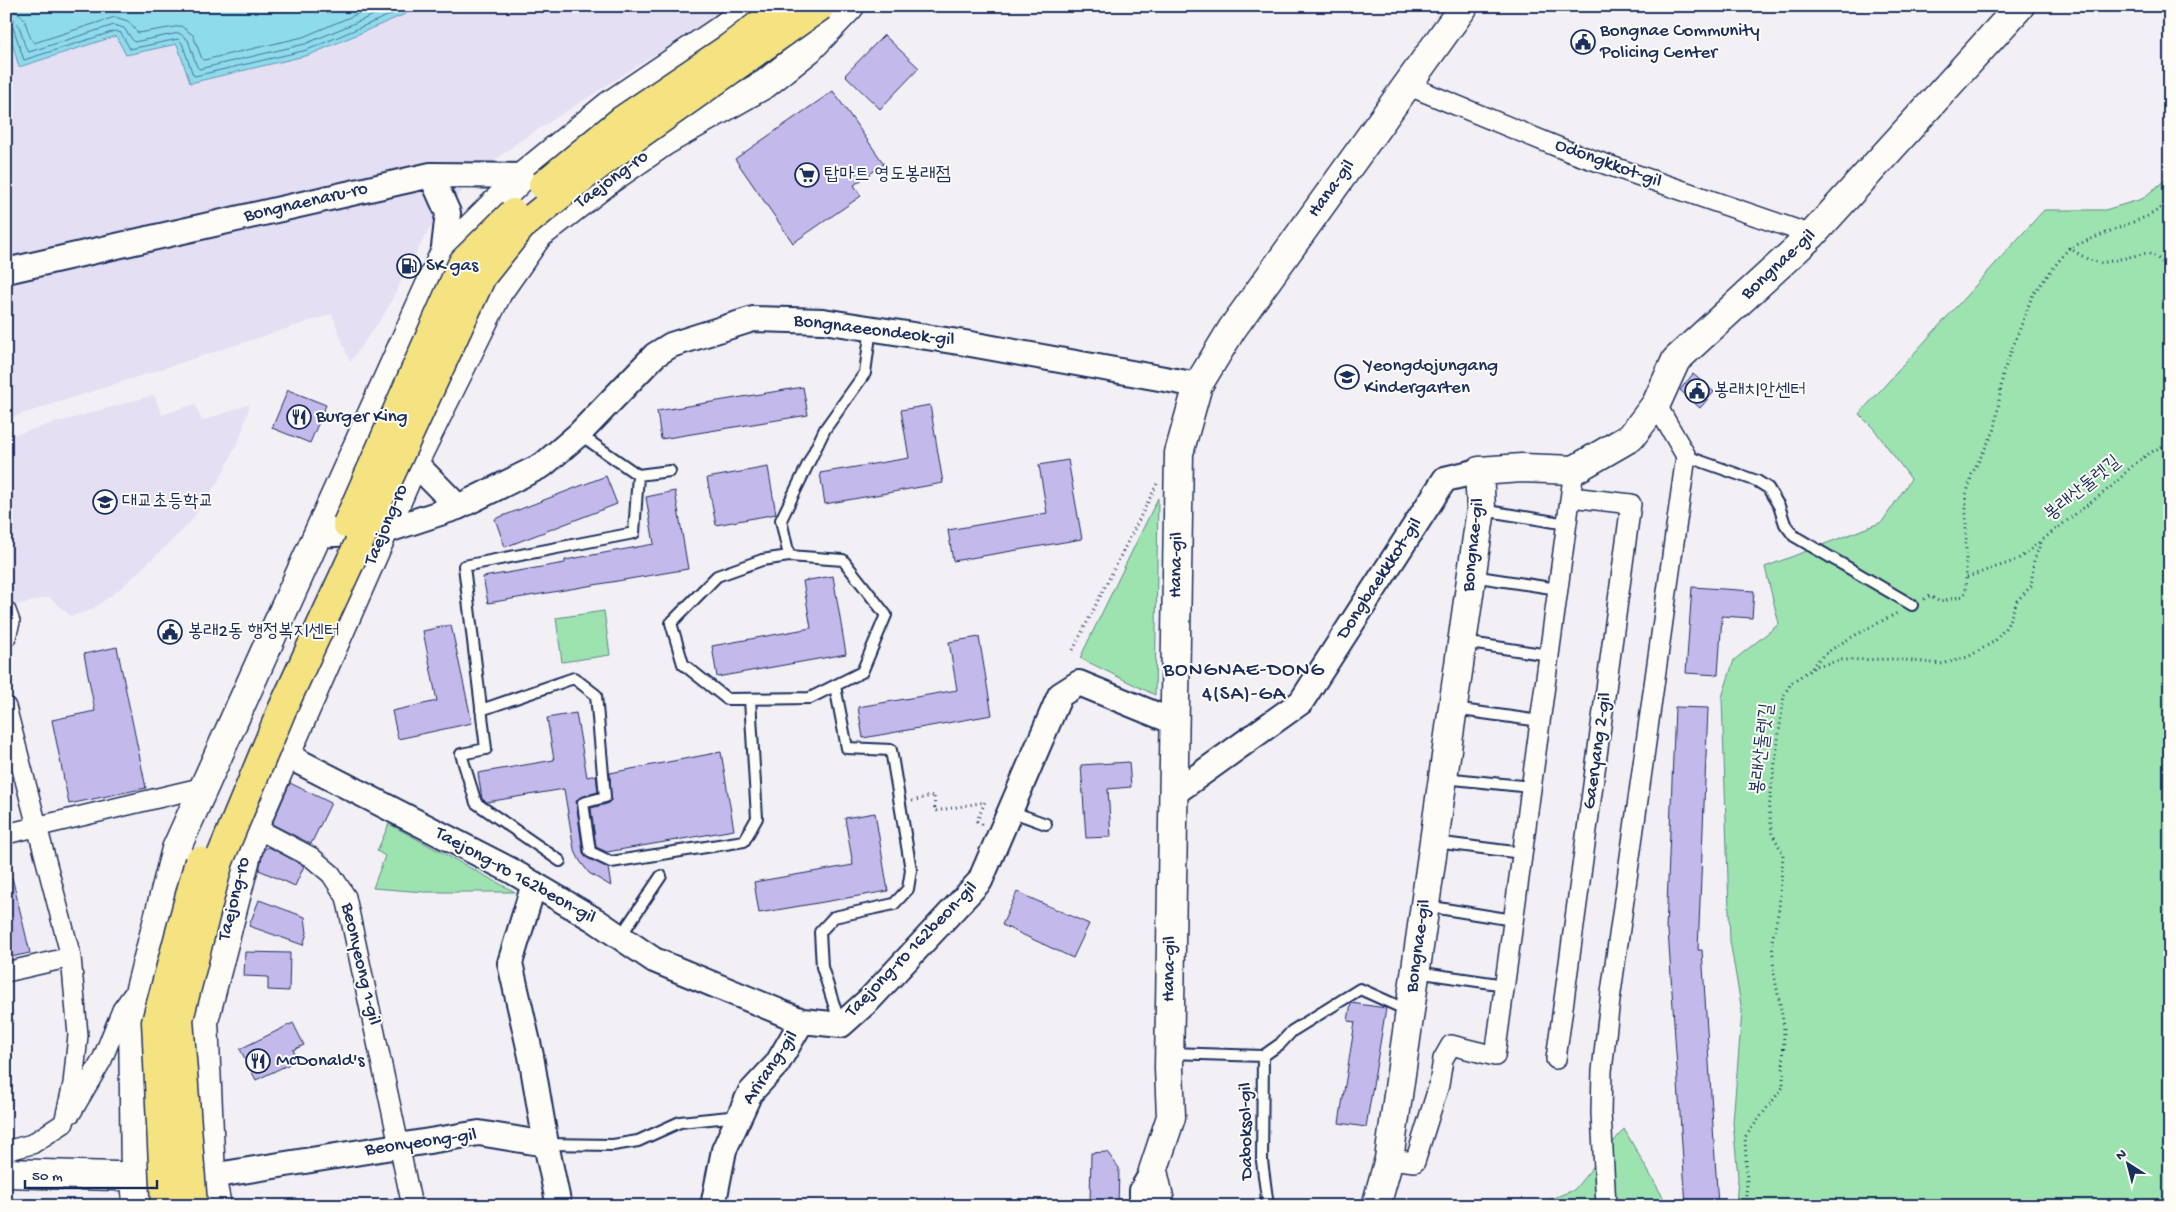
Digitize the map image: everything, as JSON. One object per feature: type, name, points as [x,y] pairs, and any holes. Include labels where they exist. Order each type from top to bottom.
[{"type":"highway","points":[[165,1206],[156,1022],[202,853],[463,262],[538,189],[622,120],[730,47],[784,6]]},
{"type":"highway","points":[[193,1206],[179,1019],[219,861],[281,712],[482,276],[521,227],[574,184],[637,136],[821,6]]},
{"type":"main road","points":[[138,1206],[135,1177],[133,1016],[176,849],[443,256],[523,176],[610,106],[718,32],[752,6]]},
{"type":"main road","name":"Taejong-ro","points":[[217,1206],[211,1176],[204,1021],[254,828],[414,462],[498,292],[538,236],[610,179],[665,141],[765,84],[809,49],[850,6]]},
{"type":"main road","name":"Hana-gil","points":[[1153,1171],[1171,1117],[1169,1053],[1179,453],[1198,385],[1232,329],[1464,6]]},
{"type":"main road","name":"Bongnae-gil","points":[[1376,1206],[1389,1159],[1481,510],[1479,471],[1522,468],[1574,470],[1631,436],[1656,404],[1676,360],[1812,235],[2020,6]]},
{"type":"main road","points":[[133,1047],[147,1062],[169,1062],[195,1054],[205,1043]]},
{"type":"main road","points":[[1153,1171],[1161,1206]]},
{"type":"main road","points":[[6,1174],[135,1177],[211,1176]]},
{"type":"street","name":"Odongkkot-gil","points":[[1407,85],[1570,152],[1812,235]]},
{"type":"street","name":"Bongnaenaru-ro","points":[[6,272],[430,175],[610,179]]},
{"type":"street","points":[[430,175],[448,213],[443,256]]},
{"type":"street","name":"Bongnaeeondeok-gil","points":[[318,535],[385,532],[458,507],[543,465],[578,434],[655,355],[671,345],[753,319],[823,321],[871,328],[1198,385]]},
{"type":"street","points":[[1606,1206],[1601,1113],[1606,1035],[1686,456],[1656,404]]},
{"type":"street","points":[[414,462],[458,507]]},
{"type":"street","points":[[1389,1159],[1414,1162],[1439,1085],[1442,1059],[1451,1045],[1495,1056],[1574,470]]},
{"type":"street","name":"Dongbaekkkot-gil","points":[[1173,794],[1301,702],[1445,479],[1479,471]]},
{"type":"street","name":"Gaeryang 2-gil","points":[[1556,1059],[1631,504],[1571,497]]},
{"type":"street","points":[[6,611],[10,622],[6,637]]},
{"type":"street","name":"Taejong-ro 162beon-gil","points":[[286,755],[534,884],[654,960],[802,1021],[841,1024],[869,1000],[980,882],[1060,695],[1079,683],[1174,722]]},
{"type":"street","points":[[6,707],[71,957],[78,1035],[73,1084],[64,1123]]},
{"type":"street","points":[[6,834],[204,787]]},
{"type":"street","name":"Beonyeong 1-gil","points":[[254,828],[312,857],[331,874],[346,897],[412,1206]]},
{"type":"street","points":[[534,884],[510,963],[531,1056],[559,1206]]},
{"type":"street","points":[[6,972],[71,957]]},
{"type":"street","points":[[6,1151],[32,1144],[64,1123],[102,1060],[122,1010],[142,980]]},
{"type":"street","name":"Arirang-gil","points":[[713,1206],[724,1150],[750,1093],[776,1064],[802,1021]]},
{"type":"street","name":"Beonyeong-gil","points":[[211,1176],[479,1132],[546,1144]]},
{"type":"street","points":[[1142,1206],[1142,1190],[1153,1171]]},
{"type":"lane","points":[[789,556],[781,520],[825,429],[865,373],[871,328]]},
{"type":"lane","points":[[578,434],[638,475],[670,471]]},
{"type":"lane","points":[[1686,456],[1757,481],[1768,488],[1779,506],[1785,524],[1794,536],[1912,605]]},
{"type":"lane","points":[[560,861],[476,803],[461,754],[486,749],[464,566],[634,533],[638,475]]},
{"type":"lane","points":[[1481,510],[1567,524]]},
{"type":"lane","points":[[789,556],[843,560],[886,615],[862,672],[810,698],[726,699],[683,664],[671,623],[717,576],[762,560],[789,556]]},
{"type":"lane","points":[[1471,576],[1558,589]]},
{"type":"lane","points":[[1462,642],[1549,655]]},
{"type":"lane","points":[[481,710],[574,678],[596,695],[605,797],[583,803],[590,852],[611,862],[744,841],[757,818],[750,699]]},
{"type":"lane","points":[[835,686],[848,748],[891,750],[911,870],[908,889],[894,904],[834,917],[820,932],[822,967],[841,1024]]},
{"type":"lane","points":[[1452,708],[1540,722]]},
{"type":"lane","points":[[1443,778],[1532,787]]},
{"type":"lane","points":[[1010,811],[1046,824]]},
{"type":"lane","points":[[1434,842],[1522,854]]},
{"type":"lane","points":[[620,937],[660,876]]},
{"type":"lane","points":[[1425,906],[1513,920]]},
{"type":"lane","points":[[1415,972],[1505,985]]},
{"type":"lane","name":"Daboksol-gil","points":[[1169,1053],[1264,1056],[1280,1044],[1292,1031],[1360,989],[1410,1011]]},
{"type":"lane","name":"Daboksol-gil","points":[[1264,1056],[1262,1161],[1268,1206]]},
{"type":"lane","name":"Arirang-gil","points":[[546,1144],[612,1145],[638,1141],[680,1122],[740,1116]]},
{"type":"path","points":[[1812,668],[1818,659],[1830,650],[1930,596],[1940,602],[1963,596],[1966,592],[1967,577],[1966,512],[1968,485],[1995,429],[2003,373],[2033,294],[2069,248],[2148,216],[2158,210],[2170,197]]},
{"type":"path","points":[[2069,248],[2089,260],[2102,263],[2147,253],[2155,256],[2170,269]]},
{"type":"path","name":"봉래산둘렛길","points":[[1745,1206],[1747,1184],[1745,1137],[1783,1087],[1784,1026],[1774,974],[1772,941],[1779,909],[1783,854],[1772,833],[1769,808],[1784,695],[1791,683],[1816,666],[1842,660],[1895,659],[1941,664],[1968,658],[1995,641],[2007,626],[2017,601],[2031,586],[2034,560],[2042,540],[2116,483],[2125,472],[2148,454],[2170,443]]},
{"type":"path","points":[[1073,650],[1151,491],[1179,453]]},
{"type":"path","points":[[1967,577],[2017,560],[2042,540]]},
{"type":"path","points":[[900,805],[934,795],[935,811],[984,802],[976,821],[986,826]]},
{"type":"shaded area","points":[[424,6],[731,6],[518,142],[475,176],[428,230],[383,316],[350,362],[332,314],[6,419],[6,21],[20,67],[117,36],[127,55],[177,44],[191,83],[309,55]]},
{"type":"shaded area","name":"대교초등학교","points":[[154,395],[162,415],[195,404],[202,421],[250,404],[240,438],[219,480],[188,525],[121,588],[91,610],[71,616],[49,597],[16,605],[6,595],[6,437]]},
{"type":"green space","points":[[2170,176],[2170,1206],[1736,1206],[1738,1177],[1733,1122],[1742,1011],[1730,941],[1722,697],[1734,660],[1779,624],[1765,567],[1882,522],[1911,479],[1874,429],[1859,414],[2044,210],[2105,210],[2142,199]]},
{"type":"green space","points":[[1158,498],[1155,695],[1080,658]]},
{"type":"green space","points":[[604,611],[610,655],[562,662],[556,618]]},
{"type":"green space","points":[[389,824],[515,892],[424,892],[373,888],[385,856],[377,851]]},
{"type":"green space","points":[[1624,1129],[1668,1206],[1533,1206],[1574,1190]]},
{"type":"water","points":[[6,6],[424,6],[309,55],[190,83],[177,44],[126,55],[116,36],[19,67],[6,21]]},
{"type":"building","points":[[884,35],[919,68],[880,109],[845,75]]},
{"type":"building","name":"탑마트 영도봉래점","points":[[833,91],[884,164],[854,185],[861,196],[793,243],[735,159]]},
{"type":"building","name":"봉래치안센터","points":[[1693,374],[1714,392],[1700,408],[1680,390]]},
{"type":"building","points":[[803,387],[808,415],[661,439],[657,411]]},
{"type":"building","name":"Burger King","points":[[288,390],[326,405],[310,443],[272,428]]},
{"type":"building","points":[[930,405],[943,483],[825,504],[820,473],[909,458],[901,410]]},
{"type":"building","points":[[1068,460],[1082,539],[953,561],[948,530],[1047,513],[1039,465]]},
{"type":"building","points":[[768,467],[776,514],[716,525],[707,478]]},
{"type":"building","points":[[606,476],[617,504],[505,547],[495,519]]},
{"type":"building","points":[[675,491],[688,569],[488,603],[483,577],[565,563],[565,560],[654,544],[646,497]]},
{"type":"building","points":[[833,576],[846,654],[717,677],[712,646],[811,628],[803,581]]},
{"type":"building","points":[[1692,587],[1754,591],[1752,618],[1722,616],[1718,675],[1686,673]]},
{"type":"building","points":[[451,625],[472,723],[398,739],[392,711],[437,701],[423,631]]},
{"type":"building","points":[[979,637],[992,715],[863,738],[858,707],[957,690],[949,642]]},
{"type":"building","points":[[117,647],[146,788],[69,804],[52,720],[95,711],[84,654]]},
{"type":"building","points":[[1675,707],[1708,708],[1698,950],[1702,950],[1718,1206],[1686,1206],[1668,930],[1666,930]]},
{"type":"building","points":[[576,713],[587,777],[596,775],[598,792],[581,797],[576,801],[583,853],[587,858],[608,868],[611,886],[589,873],[574,849],[564,789],[487,802],[482,799],[478,773],[554,760],[547,718]]},
{"type":"building","points":[[721,752],[734,830],[607,852],[596,847],[591,808],[607,804],[611,800],[610,773]]},
{"type":"building","points":[[1129,762],[1131,787],[1108,789],[1111,837],[1086,838],[1081,765]]},
{"type":"building","points":[[290,783],[331,803],[311,844],[272,824]]},
{"type":"building","points":[[875,813],[888,891],[759,913],[754,882],[853,865],[845,818]]},
{"type":"building","points":[[269,847],[304,866],[295,886],[259,870],[264,849]]},
{"type":"building","points":[[12,877],[30,953],[6,958],[6,878]]},
{"type":"building","points":[[1017,892],[1089,924],[1073,958],[1002,925]]},
{"type":"building","points":[[259,900],[305,917],[307,933],[303,945],[249,926]]},
{"type":"building","points":[[245,952],[290,953],[289,991],[268,990],[268,977],[244,976]]},
{"type":"building","points":[[1351,1003],[1386,1008],[1366,1127],[1339,1123],[1355,1022],[1348,1021]]},
{"type":"building","points":[[293,1023],[304,1045],[293,1050],[298,1060],[256,1080],[240,1049]]},
{"type":"building","points":[[1107,1152],[1119,1168],[1118,1206],[1090,1206],[1091,1153]]},
{"type":"place","name":"Bongnae Community Policing Center","points":[[1583,42]]},
{"type":"place","name":"탑마트 영도봉래점","points":[[807,175]]},
{"type":"place","name":"SK gas","points":[[409,266]]},
{"type":"place","name":"Yeongdojungang Kindergarten","points":[[1347,377]]},
{"type":"place","name":"봉래치안센터","points":[[1697,391]]},
{"type":"place","name":"Burger King","points":[[299,417]]},
{"type":"place","name":"대교초등학교","points":[[105,502]]},
{"type":"place","name":"봉래2동 행정복지센터","points":[[170,632]]},
{"type":"place","name":"McDonald's","points":[[258,1061]]},
{"type":"district","name":"BONGNAE-DONG 4(SA)-GA","points":[[1244,683]]}]
